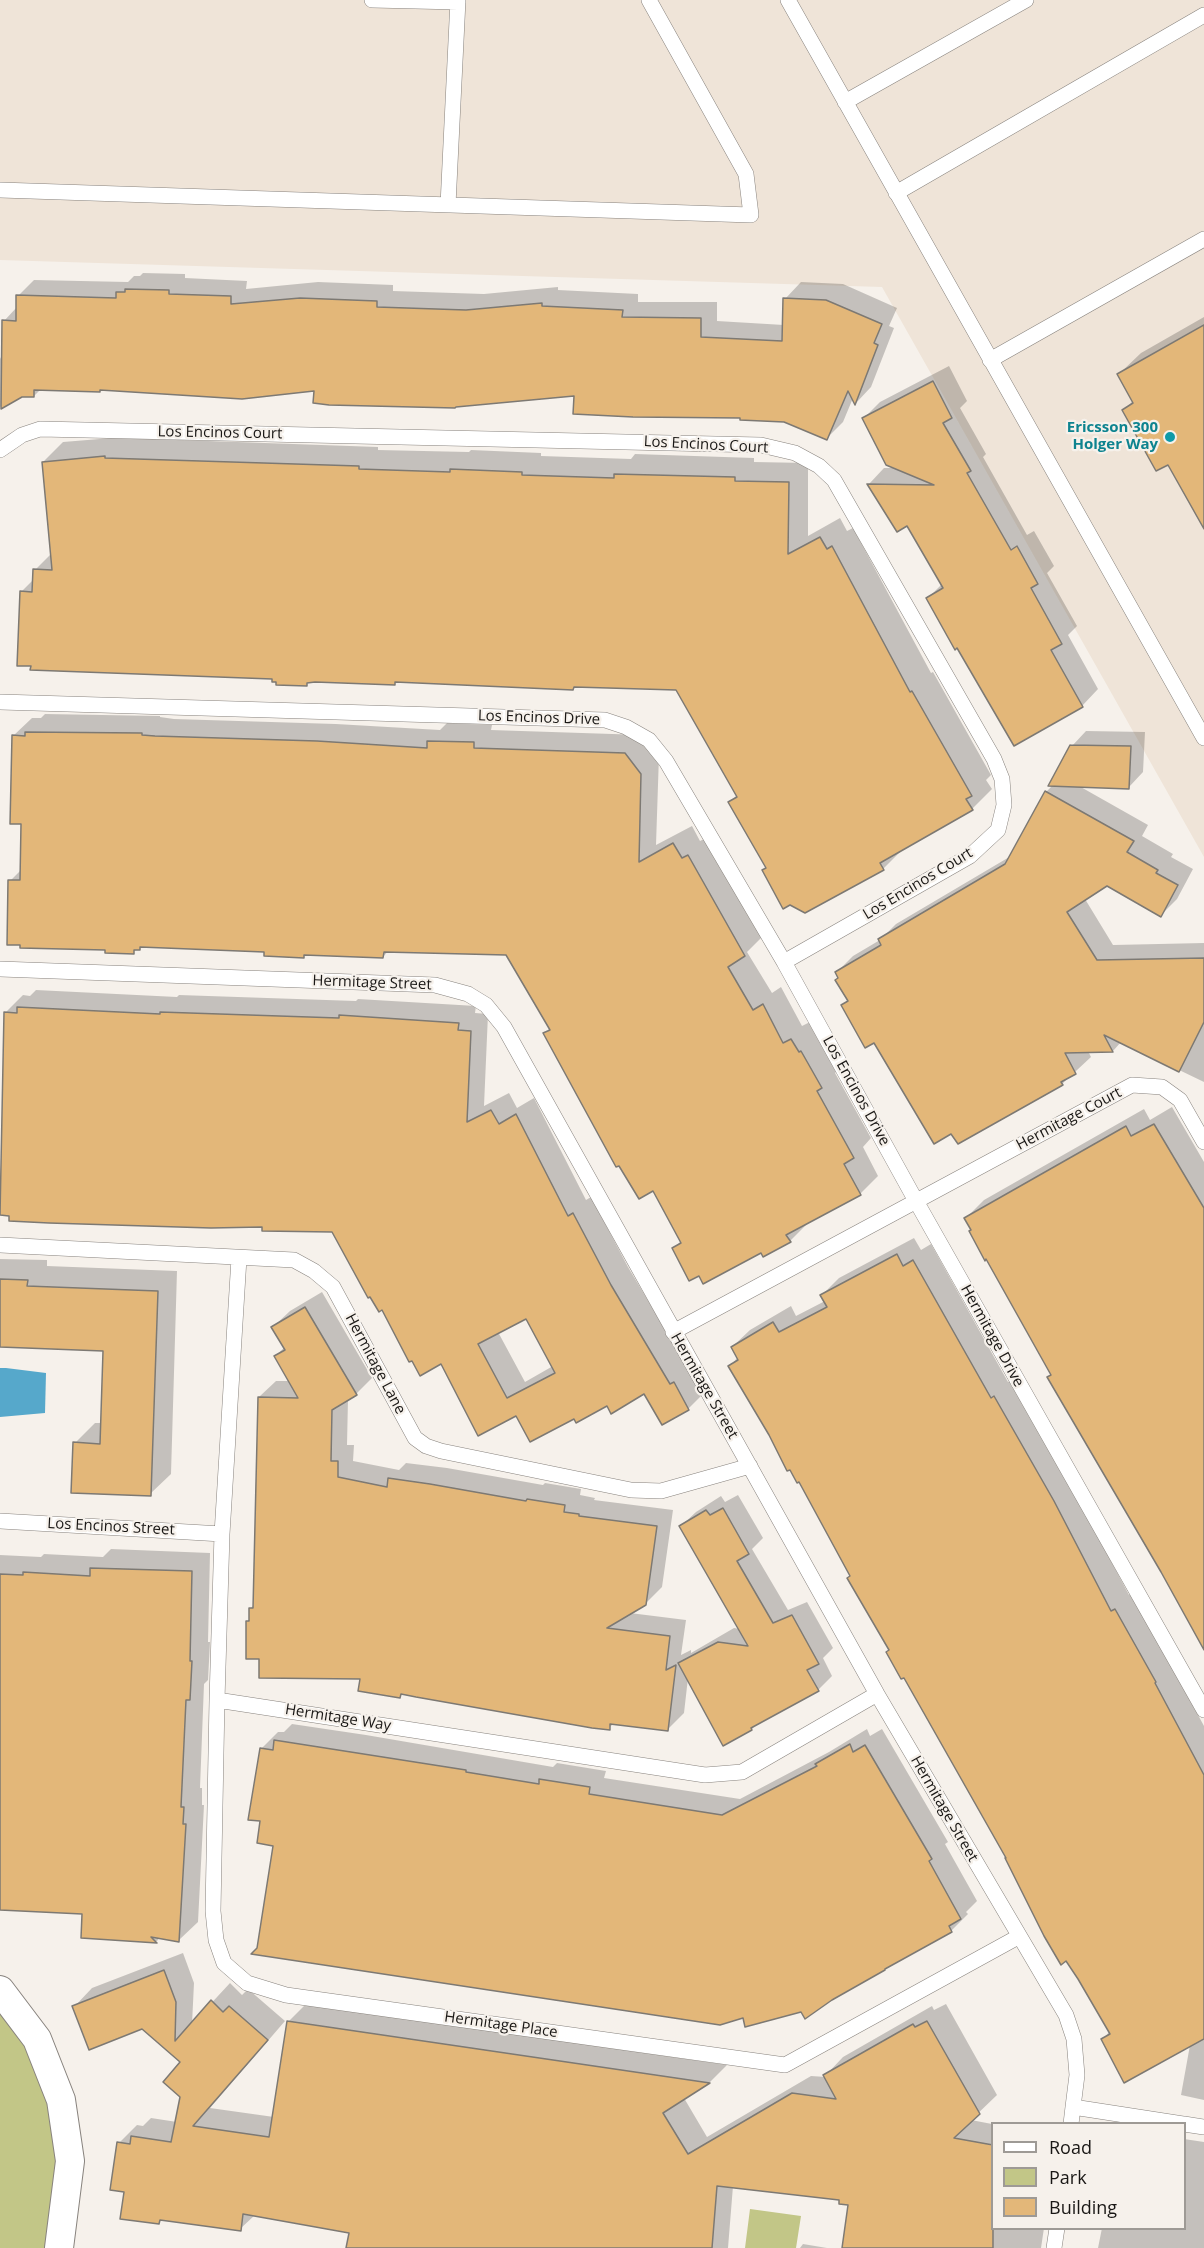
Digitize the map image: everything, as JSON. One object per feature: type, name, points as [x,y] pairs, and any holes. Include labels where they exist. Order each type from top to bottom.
[{"type":"street","points":[[0,1990],[37,2039],[61,2100],[70,2160],[59,2248]]},
{"type":"lane","points":[[372,0],[458,1],[448,205]]},
{"type":"lane","points":[[0,190],[751,215],[746,174],[649,0]]},
{"type":"lane","points":[[788,0],[1204,738]]},
{"type":"lane","points":[[845,102],[1026,0]]},
{"type":"lane","points":[[896,193],[1204,15]]},
{"type":"lane","points":[[990,360],[1204,239]]},
{"type":"lane","name":"Los Encinos Court","points":[[0,450],[22,435],[40,429],[63,429],[761,445],[795,453],[819,466],[834,480],[994,759],[1002,779],[1004,805],[998,830],[970,856],[784,962]]},
{"type":"lane","name":"Los Encinos Drive","points":[[0,702],[605,720],[627,727],[649,740],[666,761],[784,962],[916,1201]]},
{"type":"lane","name":"Hermitage Street","points":[[0,969],[435,985],[468,994],[486,1005],[504,1027],[877,1694],[1066,2015],[1074,2039],[1077,2075],[1071,2122]]},
{"type":"lane","name":"Hermitage Court","points":[[916,1201],[1132,1085],[1162,1087],[1180,1100],[1204,1142]]},
{"type":"lane","points":[[673,1332],[916,1201]]},
{"type":"lane","name":"Hermitage Drive","points":[[916,1201],[1204,1710]]},
{"type":"lane","name":"Hermitage Lane","points":[[0,1245],[294,1260],[314,1271],[333,1287],[415,1438],[426,1446],[441,1451],[632,1490],[661,1491],[750,1466]]},
{"type":"lane","points":[[217,1700],[222,1533],[239,1258]]},
{"type":"lane","name":"Los Encinos Street","points":[[0,1521],[222,1533]]},
{"type":"lane","name":"Hermitage Way","points":[[217,1700],[705,1775],[742,1772],[877,1694]]},
{"type":"lane","name":"Hermitage Place","points":[[217,1700],[213,1911],[216,1940],[224,1963],[247,1983],[286,1995],[785,2065],[1018,1937]]},
{"type":"lane","points":[[1073,2107],[1171,2122]]},
{"type":"lane","points":[[1186,2124],[1204,2127]]},
{"type":"lane","points":[[1054,2248],[1057,2230]]},
{"type":"shaded area","points":[[0,0],[1204,0],[1204,857],[882,287],[0,260]]},
{"type":"green space","points":[[0,2010],[27,2048],[47,2104],[57,2165],[45,2248],[0,2248]]},
{"type":"green space","points":[[750,2209],[801,2216],[796,2248],[745,2248]]},
{"type":"water","points":[[0,1368],[46,1373],[45,1413],[0,1417]]},
{"type":"building","points":[[125,289],[169,290],[169,294],[231,296],[231,304],[300,298],[377,301],[377,307],[466,310],[542,303],[542,306],[623,310],[622,317],[701,318],[701,337],[782,341],[783,298],[826,300],[882,324],[874,343],[878,345],[855,405],[848,391],[827,440],[784,422],[740,420],[740,418],[573,414],[574,396],[455,408],[329,405],[313,403],[314,391],[242,399],[100,390],[100,392],[34,390],[34,397],[22,397],[1,409],[2,320],[16,321],[16,295],[116,298],[116,292],[125,292]]},
{"type":"building","name":"Ericsson 300 Holger Way","points":[[1204,325],[1204,529],[1168,465],[1156,471],[1122,410],[1133,403],[1117,374]]},
{"type":"building","points":[[933,381],[952,418],[943,423],[971,471],[967,473],[1011,550],[1017,546],[1038,584],[1031,588],[1062,644],[1051,650],[1083,707],[1014,746],[926,598],[943,588],[907,526],[897,532],[867,484],[934,485],[886,465],[862,418]]},
{"type":"building","points":[[105,456],[105,458],[359,466],[359,469],[450,472],[450,469],[522,472],[522,475],[614,478],[614,474],[735,477],[735,481],[789,482],[788,554],[820,537],[827,549],[832,546],[910,692],[912,691],[972,796],[966,799],[973,810],[880,863],[884,870],[805,913],[790,905],[783,909],[762,870],[766,868],[728,802],[737,797],[676,690],[574,687],[573,690],[395,682],[395,685],[315,682],[307,683],[307,686],[276,685],[272,679],[30,670],[31,666],[17,666],[20,591],[32,592],[33,569],[52,570],[42,462]]},
{"type":"building","points":[[25,732],[142,733],[142,735],[155,736],[317,741],[427,748],[427,741],[474,742],[474,748],[625,753],[641,774],[639,862],[673,843],[682,858],[688,855],[745,956],[728,967],[753,1010],[763,1004],[783,1043],[791,1039],[799,1052],[801,1051],[822,1088],[817,1091],[854,1158],[844,1164],[861,1195],[786,1235],[791,1242],[763,1257],[761,1253],[703,1284],[699,1276],[689,1281],[672,1248],[681,1243],[653,1191],[639,1199],[619,1166],[616,1167],[543,1033],[550,1030],[506,955],[384,952],[383,958],[304,955],[304,958],[264,956],[264,952],[140,947],[140,950],[134,950],[134,954],[105,953],[105,950],[20,948],[20,945],[7,945],[8,880],[20,880],[21,824],[10,824],[12,735],[25,736]]},
{"type":"building","points":[[1070,745],[1131,746],[1129,789],[1048,786]]},
{"type":"building","points":[[1045,791],[1134,841],[1127,852],[1158,870],[1156,873],[1178,885],[1161,917],[1107,886],[1067,912],[1097,960],[1204,958],[1204,1022],[1179,1072],[1104,1035],[1113,1052],[1065,1053],[1076,1074],[1061,1082],[1063,1085],[958,1144],[951,1134],[934,1144],[874,1043],[865,1048],[841,1005],[848,1001],[835,980],[838,978],[835,972],[881,945],[878,939],[1005,864]]},
{"type":"building","points":[[17,1007],[160,1014],[160,1012],[339,1018],[339,1015],[459,1023],[458,1030],[471,1031],[467,1122],[491,1110],[499,1124],[516,1114],[568,1216],[573,1213],[611,1285],[670,1384],[674,1382],[689,1410],[662,1425],[644,1394],[611,1414],[607,1406],[576,1423],[574,1419],[530,1442],[516,1416],[478,1436],[441,1364],[420,1376],[412,1361],[409,1362],[382,1310],[379,1312],[370,1297],[368,1298],[332,1232],[262,1231],[262,1227],[211,1228],[9,1221],[9,1216],[0,1215],[4,1012],[17,1013]],"holes":[[[526,1319],[555,1373],[507,1398],[478,1344]]]},
{"type":"building","points":[[1154,1124],[1204,1208],[1204,1650],[1047,1377],[1051,1375],[986,1259],[985,1261],[964,1218],[1126,1126],[1131,1136]]},
{"type":"building","points":[[897,1254],[903,1266],[913,1260],[991,1398],[994,1396],[1054,1501],[1111,1611],[1115,1609],[1156,1682],[1204,1775],[1204,2039],[1124,2083],[1101,2039],[1110,2034],[1066,1961],[1061,1965],[1044,1936],[1006,1858],[904,1678],[901,1679],[886,1652],[889,1650],[847,1578],[850,1576],[799,1482],[797,1483],[790,1470],[787,1471],[769,1435],[728,1366],[738,1360],[731,1347],[773,1322],[779,1332],[827,1307],[820,1295]]},
{"type":"building","points":[[0,1279],[28,1280],[27,1286],[158,1291],[151,1496],[71,1493],[73,1442],[100,1444],[103,1351],[0,1347]]},
{"type":"building","points":[[305,1307],[357,1395],[332,1410],[331,1461],[338,1461],[338,1477],[387,1487],[388,1478],[430,1484],[526,1501],[527,1499],[565,1505],[564,1512],[579,1514],[579,1516],[657,1526],[646,1605],[607,1628],[670,1636],[666,1670],[676,1665],[668,1731],[610,1724],[610,1730],[592,1728],[401,1694],[400,1698],[358,1691],[360,1679],[259,1678],[259,1659],[246,1659],[246,1621],[249,1621],[249,1608],[253,1608],[258,1397],[298,1398],[274,1356],[285,1350],[271,1327]]},
{"type":"building","points":[[723,1508],[749,1554],[737,1561],[773,1623],[792,1615],[819,1664],[807,1670],[819,1691],[723,1746],[678,1663],[718,1642],[748,1646],[679,1526],[706,1510],[710,1515]]},
{"type":"building","points":[[90,1568],[192,1571],[190,1661],[192,1661],[190,1700],[186,1700],[181,1807],[184,1807],[183,1824],[186,1824],[179,1942],[151,1937],[157,1943],[81,1938],[82,1914],[0,1910],[0,1574],[23,1575],[23,1572],[90,1576]]},
{"type":"building","points":[[274,1740],[466,1770],[466,1772],[539,1784],[539,1779],[590,1787],[589,1794],[722,1815],[817,1766],[815,1764],[850,1744],[853,1752],[865,1745],[932,1859],[929,1861],[961,1919],[949,1926],[952,1932],[832,2000],[805,2019],[801,2012],[745,2027],[743,2018],[720,2025],[251,1954],[257,1948],[273,1846],[257,1843],[260,1821],[248,1820],[260,1748],[273,1750]]},
{"type":"building","points":[[164,1970],[176,2002],[175,2041],[211,2000],[223,2012],[229,2006],[268,2040],[193,2126],[269,2137],[287,2021],[710,2083],[663,2113],[688,2154],[792,2093],[836,2099],[823,2075],[913,2024],[915,2027],[927,2021],[980,2114],[954,2138],[991,2145],[993,2248],[842,2248],[848,2205],[839,2204],[839,2200],[717,2186],[712,2248],[346,2248],[349,2233],[243,2214],[241,2231],[160,2220],[159,2224],[120,2219],[124,2192],[110,2190],[117,2142],[130,2144],[131,2136],[171,2142],[180,2097],[163,2082],[180,2062],[142,2029],[89,2050],[72,2006]]},
{"type":"place","name":"Ericsson 300 Holger Way","points":[[1170,437]]}]
